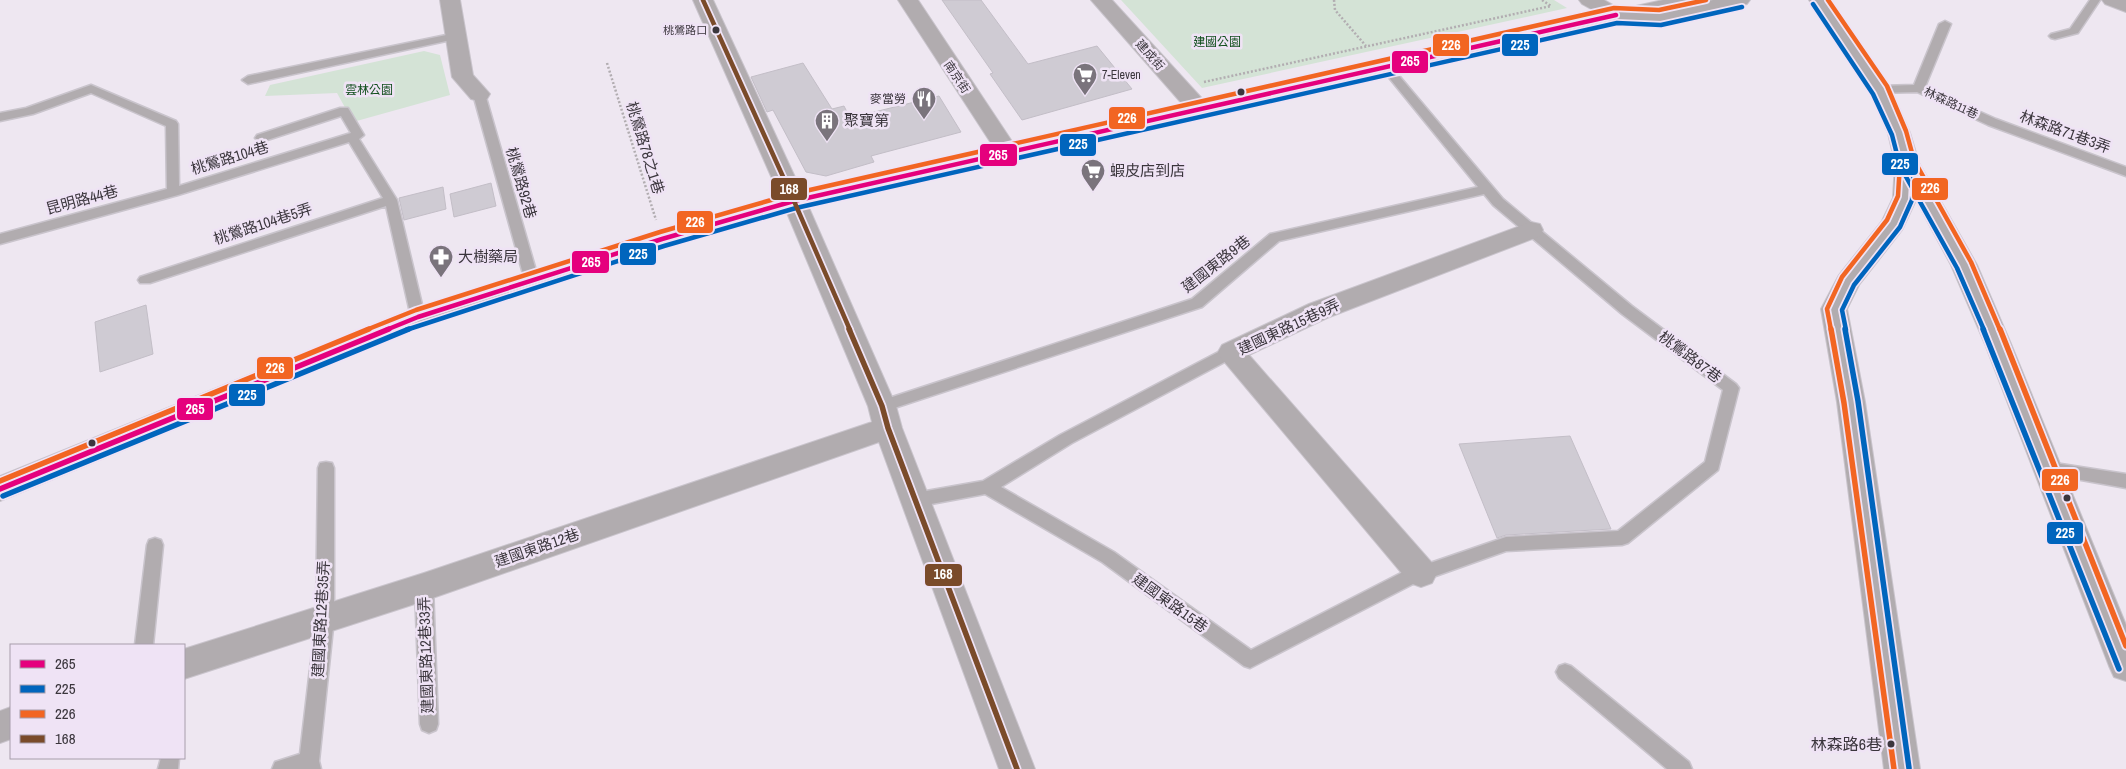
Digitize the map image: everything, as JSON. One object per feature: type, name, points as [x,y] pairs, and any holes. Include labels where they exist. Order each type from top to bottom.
[{"type":"main road","points":[[0,489],[418,317],[662,239],[794,201],[1616,15],[1646,5],[1694,0]]},
{"type":"street","points":[[450,0],[463,77],[479,94]]},
{"type":"street","points":[[702,0],[794,201],[885,417],[1017,769]]},
{"type":"street","name":"南京街","points":[[908,0],[1008,152]]},
{"type":"street","name":"建成街","points":[[1101,0],[1199,109]]},
{"type":"street","points":[[1589,0],[1616,15],[1660,18],[1740,0]]},
{"type":"street","points":[[1819,0],[1880,90],[1899,133],[1907,163],[1964,265],[1998,344],[2126,666]]},
{"type":"street","points":[[2112,0],[2126,6]]},
{"type":"street","points":[[1902,769],[1851,402],[1834,309],[1848,281],[1894,224],[1904,198],[1907,163]]},
{"type":"street","name":"建國東路15巷9弄","points":[[1421,573],[1231,352],[1318,311],[1532,230]]},
{"type":"street","name":"建國東路12巷","points":[[185,664],[424,587],[885,417]]},
{"type":"lane","points":[[2055,36],[2074,31],[2095,0]]},
{"type":"lane","points":[[1918,88],[1945,24]]},
{"type":"lane","points":[[248,80],[456,36]]},
{"type":"lane","name":"桃鶯路87巷","points":[[1386,67],[1498,202],[1627,310],[1731,388],[1712,465],[1622,538],[1506,544],[1421,573]]},
{"type":"lane","name":"林森路11巷","points":[[1880,90],[1918,88],[1992,122]]},
{"type":"lane","name":"桃鶯路104巷","points":[[0,117],[29,111],[91,89],[163,120],[172,124],[173,192],[352,137]]},
{"type":"lane","name":"桃鶯路92巷","points":[[479,94],[532,281]]},
{"type":"lane","points":[[261,138],[344,111],[358,135],[352,137],[391,200],[418,317]]},
{"type":"lane","name":"林森路71巷3弄","points":[[1992,122],[2126,172]]},
{"type":"lane","name":"建國東路9巷","points":[[885,417],[1197,303],[1275,237],[1487,189]]},
{"type":"lane","name":"昆明路44巷","points":[[0,239],[173,192]]},
{"type":"lane","name":"桃鶯路104巷5弄","points":[[145,280],[391,200]]},
{"type":"lane","points":[[915,500],[987,487],[1066,439],[1231,352]]},
{"type":"lane","name":"建國東路12巷35弄","points":[[310,765],[324,618],[326,468]]},
{"type":"lane","points":[[2048,468],[2126,481]]},
{"type":"lane","name":"建國東路15巷","points":[[987,487],[1108,557],[1250,660],[1407,578],[1421,573]]},
{"type":"lane","points":[[144,644],[155,545]]},
{"type":"lane","name":"建國東路12巷33弄","points":[[424,587],[429,724]]},
{"type":"lane","points":[[1565,672],[1682,769]]},
{"type":"lane","points":[[282,769],[310,765]]},
{"type":"path","points":[[1334,0],[1335,10],[1366,46]]},
{"type":"path","points":[[1202,83],[1551,6],[1542,0]]},
{"type":"path","name":"桃鶯路78之1巷","points":[[607,63],[662,239]]},
{"type":"green space","name":"建國公園","points":[[1121,0],[1554,0],[1567,8],[1202,88]]},
{"type":"green space","name":"雲林公園","points":[[424,51],[440,55],[450,95],[353,122],[337,93],[265,96],[270,85]]},
{"type":"building","points":[[942,0],[981,0],[1028,64],[1097,46],[1132,89],[1022,120],[990,74],[993,73]]},
{"type":"building","points":[[803,63],[832,109],[844,106],[850,118],[939,96],[961,132],[871,156],[874,162],[826,176],[806,172],[773,110],[767,112],[751,77]]},
{"type":"building","points":[[491,183],[496,206],[454,217],[450,194]]},
{"type":"building","points":[[443,187],[446,209],[404,220],[399,198]]},
{"type":"building","points":[[146,305],[153,354],[100,372],[95,322]]},
{"type":"building","points":[[1570,436],[1611,529],[1506,535],[1497,538],[1459,444]]},
{"type":"transit line","name":"168","points":[[703,0],[794,201],[882,406],[888,428],[1017,769]]},
{"type":"transit line","name":"226","points":[[0,481],[416,310],[660,232],[792,194],[1614,8],[1659,10],[1706,0]]},
{"type":"transit line","name":"226","points":[[1828,0],[1887,86],[1906,131],[1914,160],[1971,262],[2005,341],[2126,646]]},
{"type":"transit line","name":"225","points":[[1813,4],[1873,94],[1892,135],[1900,166],[1957,268],[1991,347],[2119,669]]},
{"type":"transit line","name":"225","points":[[3,496],[421,324],[664,246],[796,208],[1617,23],[1661,25],[1742,7]]},
{"type":"transit line","name":"265","points":[[0,489],[418,317],[662,239],[794,201],[1616,15]]},
{"type":"transit line","name":"226","points":[[1894,769],[1844,403],[1827,309],[1842,277],[1887,220],[1898,196],[1900,163]]},
{"type":"transit line","name":"225","points":[[1909,768],[1858,401],[1842,310],[1854,285],[1900,227],[1912,200],[1914,163]]},
{"type":"place","name":"桃鶯路口","points":[[716,30]]},
{"type":"place","name":"7-Eleven","points":[[1085,96]]},
{"type":"place","name":"麥當勞","points":[[924,120]]},
{"type":"place","name":"聚寶第","points":[[827,142]]},
{"type":"place","name":"蝦皮店到店","points":[[1093,192]]},
{"type":"place","name":"大樹藥局","points":[[441,278]]},
{"type":"place","name":"林森路6巷","points":[[1891,744]]}]
